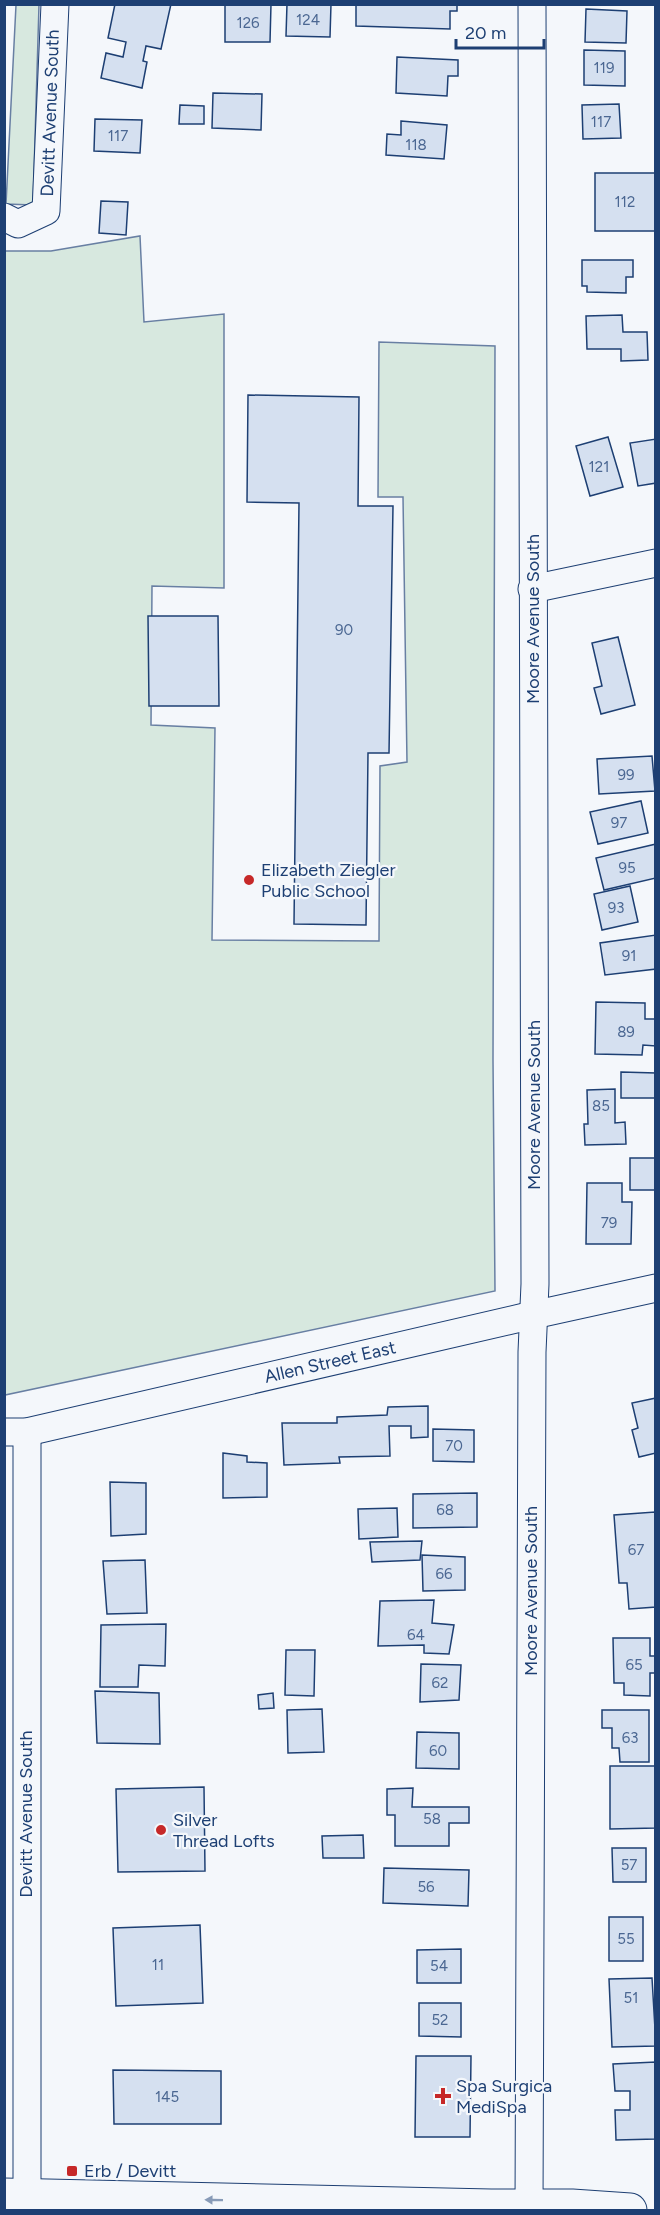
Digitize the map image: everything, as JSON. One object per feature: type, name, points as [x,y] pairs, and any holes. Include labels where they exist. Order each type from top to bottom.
[{"type":"main road","points":[[20,2200],[529,2208],[572,2206],[630,2211]]},
{"type":"street","name":"Devitt Avenue South","points":[[4,217],[18,224],[46,211],[55,4]]},
{"type":"street","name":"Moore Avenue South","points":[[529,2208],[535,1272],[532,4]]},
{"type":"street","points":[[532,590],[656,563]]},
{"type":"street","name":"Allen Street East","points":[[16,1432],[656,1288]]},
{"type":"street","name":"Devitt Avenue South","points":[[16,1432],[20,2200]]},
{"type":"shaded area","points":[[16,5],[39,5],[33,205],[6,204]]},
{"type":"shaded area","name":"Elizabeth Ziegler Public School","points":[[140,236],[144,322],[224,314],[224,588],[152,586],[151,725],[215,728],[212,940],[379,941],[380,766],[407,762],[403,497],[378,497],[379,342],[495,346],[493,1060],[495,1291],[5,1395],[5,251],[51,251]]},
{"type":"building","points":[[115,4],[171,4],[161,49],[146,46],[143,61],[147,62],[142,88],[101,78],[106,53],[123,57],[126,42],[108,38]]},
{"type":"building","points":[[225,4],[271,4],[270,42],[225,42]]},
{"type":"building","points":[[287,4],[331,4],[330,37],[286,36]]},
{"type":"building","points":[[356,4],[457,4],[457,11],[450,11],[450,29],[356,26]]},
{"type":"building","points":[[586,9],[627,11],[626,43],[585,42]]},
{"type":"building","points":[[584,50],[625,51],[625,86],[584,85]]},
{"type":"building","points":[[397,57],[458,60],[458,76],[448,76],[447,96],[396,93]]},
{"type":"building","points":[[213,93],[262,94],[261,130],[212,128]]},
{"type":"building","points":[[619,104],[621,138],[583,139],[582,105]]},
{"type":"building","points":[[180,105],[204,106],[204,124],[179,124]]},
{"type":"building","points":[[95,119],[142,120],[140,153],[94,151]]},
{"type":"building","points":[[401,121],[447,125],[444,159],[386,155],[387,134],[401,135]]},
{"type":"building","points":[[595,173],[656,173],[656,231],[595,231]]},
{"type":"building","points":[[101,201],[128,202],[126,235],[99,233]]},
{"type":"building","points":[[582,260],[633,260],[633,277],[626,277],[626,293],[587,292],[587,286],[582,286]]},
{"type":"building","points":[[622,315],[623,332],[647,332],[648,360],[621,361],[621,349],[587,349],[586,316]]},
{"type":"building","name":"Elizabeth Ziegler Public School","points":[[248,395],[359,397],[358,506],[393,506],[389,753],[368,753],[366,925],[294,924],[299,503],[247,502]]},
{"type":"building","points":[[608,437],[623,487],[590,496],[576,446]]},
{"type":"building","points":[[656,439],[656,483],[638,486],[630,443]]},
{"type":"building","points":[[148,616],[218,616],[219,706],[149,706]]},
{"type":"building","points":[[618,637],[635,705],[601,714],[594,688],[602,686],[592,643]]},
{"type":"building","points":[[652,756],[655,791],[599,794],[597,759]]},
{"type":"building","points":[[641,801],[648,833],[598,844],[590,812]]},
{"type":"building","points":[[656,844],[656,878],[604,890],[596,858]]},
{"type":"building","points":[[630,886],[638,922],[602,930],[594,894]]},
{"type":"building","points":[[656,935],[656,969],[605,975],[600,943]]},
{"type":"building","points":[[596,1002],[645,1003],[645,1019],[656,1019],[656,1046],[643,1045],[642,1055],[595,1054]]},
{"type":"building","points":[[621,1072],[656,1073],[656,1098],[621,1098]]},
{"type":"building","points":[[615,1089],[615,1123],[625,1122],[626,1144],[585,1145],[584,1124],[588,1124],[587,1090]]},
{"type":"building","points":[[630,1158],[656,1158],[656,1190],[630,1190]]},
{"type":"building","points":[[587,1183],[622,1183],[622,1202],[632,1202],[631,1244],[586,1244]]},
{"type":"building","points":[[656,1398],[656,1453],[639,1457],[632,1430],[638,1428],[632,1403]]},
{"type":"building","points":[[428,1406],[428,1437],[411,1438],[411,1426],[389,1426],[390,1456],[339,1457],[340,1463],[284,1465],[282,1423],[337,1423],[337,1417],[387,1415],[388,1407]]},
{"type":"building","points":[[433,1429],[474,1430],[474,1462],[433,1461]]},
{"type":"building","points":[[223,1453],[247,1456],[247,1462],[267,1463],[267,1497],[223,1498]]},
{"type":"building","points":[[110,1482],[146,1483],[146,1534],[111,1536]]},
{"type":"building","points":[[477,1493],[477,1527],[413,1528],[413,1494]]},
{"type":"building","points":[[397,1508],[398,1537],[359,1539],[358,1509]]},
{"type":"building","points":[[655,1512],[656,1607],[629,1609],[627,1583],[619,1583],[614,1515]]},
{"type":"building","points":[[422,1541],[420,1560],[372,1562],[370,1542]]},
{"type":"building","points":[[422,1555],[465,1557],[465,1590],[423,1591]]},
{"type":"building","points":[[145,1560],[147,1613],[107,1614],[103,1561]]},
{"type":"building","points":[[434,1600],[432,1623],[454,1625],[449,1654],[424,1653],[424,1645],[378,1646],[380,1601]]},
{"type":"building","points":[[166,1624],[165,1666],[139,1665],[138,1687],[100,1687],[101,1625]]},
{"type":"building","points":[[613,1638],[650,1638],[650,1656],[656,1656],[656,1673],[650,1673],[650,1696],[624,1695],[624,1683],[614,1683]]},
{"type":"building","points":[[286,1650],[315,1650],[314,1696],[285,1695]]},
{"type":"building","points":[[421,1664],[461,1665],[459,1700],[420,1702]]},
{"type":"building","points":[[95,1691],[159,1693],[160,1744],[97,1743]]},
{"type":"building","points":[[273,1693],[274,1708],[259,1709],[258,1695]]},
{"type":"building","points":[[322,1709],[324,1752],[288,1753],[287,1710]]},
{"type":"building","points":[[602,1710],[649,1710],[649,1762],[620,1762],[619,1748],[612,1748],[612,1728],[602,1728]]},
{"type":"building","points":[[417,1732],[459,1733],[459,1769],[416,1768]]},
{"type":"building","points":[[610,1766],[656,1766],[656,1828],[610,1829]]},
{"type":"building","name":"Silver Thread Lofts","points":[[204,1787],[205,1871],[118,1872],[116,1789]]},
{"type":"building","points":[[413,1788],[412,1807],[469,1807],[469,1823],[449,1823],[449,1846],[395,1846],[395,1815],[387,1815],[387,1789]]},
{"type":"building","points":[[363,1835],[364,1858],[323,1858],[322,1836]]},
{"type":"building","points":[[612,1848],[646,1848],[646,1882],[613,1882]]},
{"type":"building","points":[[384,1868],[469,1870],[468,1906],[383,1903]]},
{"type":"building","points":[[609,1917],[643,1917],[643,1961],[609,1961]]},
{"type":"building","points":[[200,1925],[203,2003],[116,2006],[113,1928]]},
{"type":"building","points":[[461,1949],[461,1983],[417,1983],[417,1950]]},
{"type":"building","points":[[652,1978],[656,2046],[612,2047],[609,1979]]},
{"type":"building","points":[[419,2003],[461,2003],[461,2037],[419,2036]]},
{"type":"building","name":"Spa Surgica MediSpa","points":[[416,2056],[471,2056],[470,2137],[415,2137]]},
{"type":"building","points":[[656,2062],[656,2139],[616,2140],[615,2110],[630,2110],[630,2091],[615,2091],[613,2064]]},
{"type":"building","points":[[113,2070],[221,2071],[221,2124],[114,2124]]},
{"type":"place","name":"Elizabeth Ziegler Public School","points":[[249,880]]},
{"type":"place","name":"Silver Thread Lofts","points":[[161,1830]]},
{"type":"place","name":"Spa Surgica MediSpa","points":[[443,2096]]},
{"type":"place","name":"Erb / Devitt","points":[[72,2171]]}]
